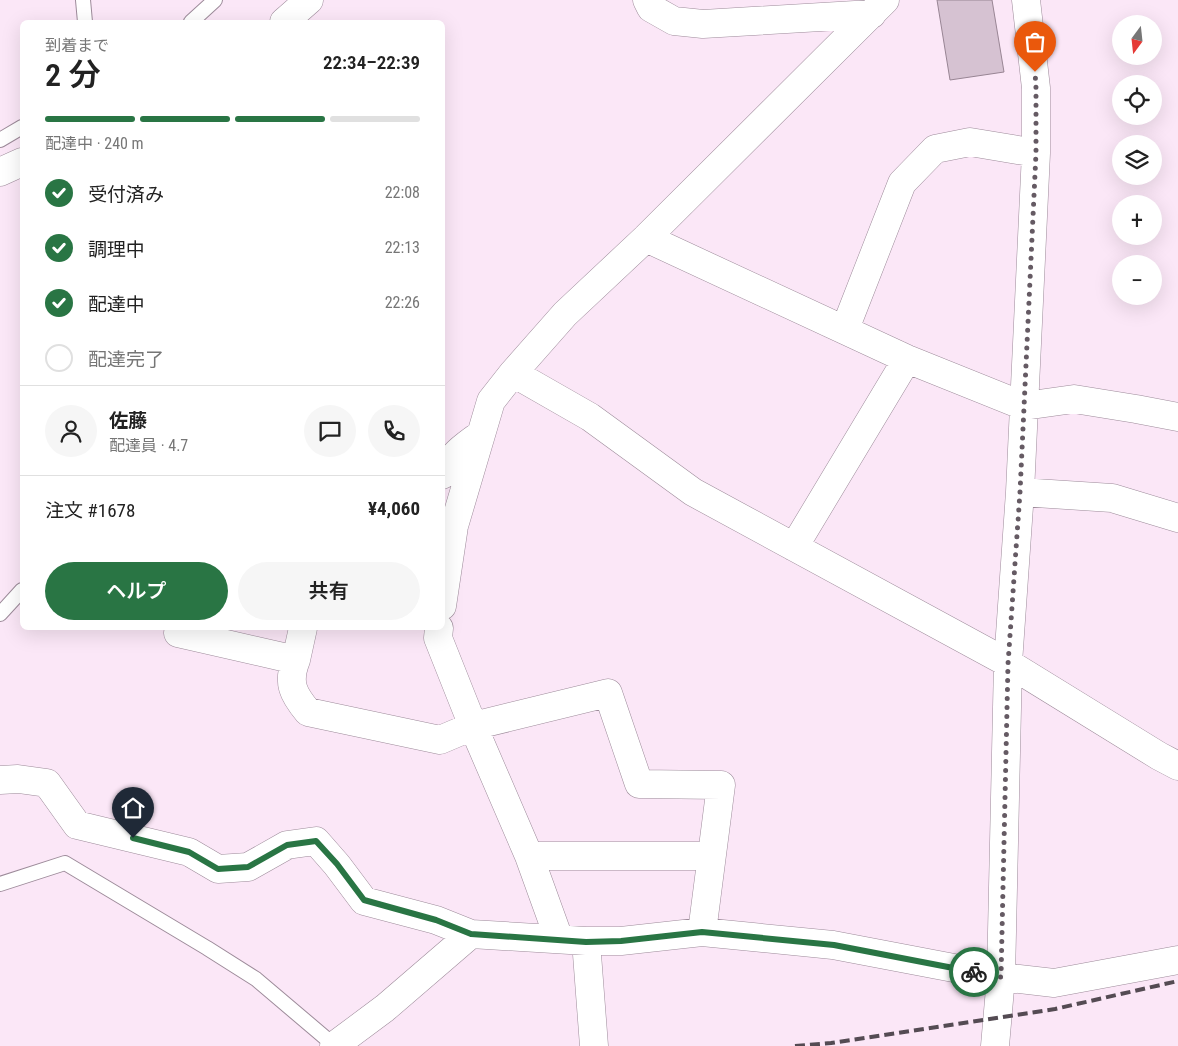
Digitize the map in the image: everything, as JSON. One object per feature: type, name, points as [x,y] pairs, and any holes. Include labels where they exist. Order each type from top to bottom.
[{"type":"street","points":[[286,20],[308,0]]},
{"type":"street","points":[[647,0],[651,8],[674,21],[703,24],[804,9],[878,7]]},
{"type":"street","points":[[994,1046],[1001,977],[1008,664],[1020,492],[1036,153],[1036,88],[1026,0]]},
{"type":"street","points":[[445,586],[454,526],[491,401],[565,314],[646,238],[878,7]]},
{"type":"street","points":[[845,329],[902,183],[935,149],[970,142],[1036,153]]},
{"type":"street","points":[[0,172],[20,163]]},
{"type":"street","points":[[646,238],[907,359],[1024,406],[1074,399],[1178,417]]},
{"type":"street","points":[[794,547],[907,359]]},
{"type":"street","points":[[513,373],[590,417],[693,492],[1008,664],[1178,766]]},
{"type":"street","points":[[445,468],[464,446],[480,435]]},
{"type":"street","points":[[1020,492],[1112,498],[1178,518]]},
{"type":"street","points":[[178,630],[296,660]]},
{"type":"street","points":[[303,630],[296,660],[290,674],[295,697],[308,712],[440,740],[473,726],[608,692],[639,784],[721,785],[702,932]]},
{"type":"street","points":[[439,630],[438,638],[473,726],[529,856],[573,940],[594,1046]]},
{"type":"street","points":[[0,780],[18,779],[47,783],[77,825],[189,852],[218,869],[248,867],[287,845],[316,841],[337,864],[364,900],[436,920],[471,934],[621,941],[702,932],[834,945],[1001,977],[1054,983],[1178,960]]},
{"type":"street","points":[[529,856],[712,856]]},
{"type":"street","points":[[334,1046],[385,1008],[471,934]]},
{"type":"lane","points":[[83,0],[85,20]]},
{"type":"lane","points":[[193,20],[215,0]]},
{"type":"lane","points":[[0,140],[20,128]]},
{"type":"lane","points":[[0,614],[20,592]]},
{"type":"lane","points":[[0,884],[65,863],[256,979],[334,1046]]},
{"type":"building","points":[[937,0],[992,0],[1004,72],[950,80]]},
{"type":"railway","points":[[795,1046],[831,1043],[1055,1009],[1178,981]]},
{"type":"way so far","points":[[974,972],[1001,977],[1008,664],[1020,492],[1036,153],[1035,72]]},
{"type":"route","points":[[133,838],[189,852],[218,869],[248,867],[287,845],[316,841],[337,864],[364,900],[436,920],[471,934],[586,942],[621,941],[702,932],[834,945],[974,972]]}]
